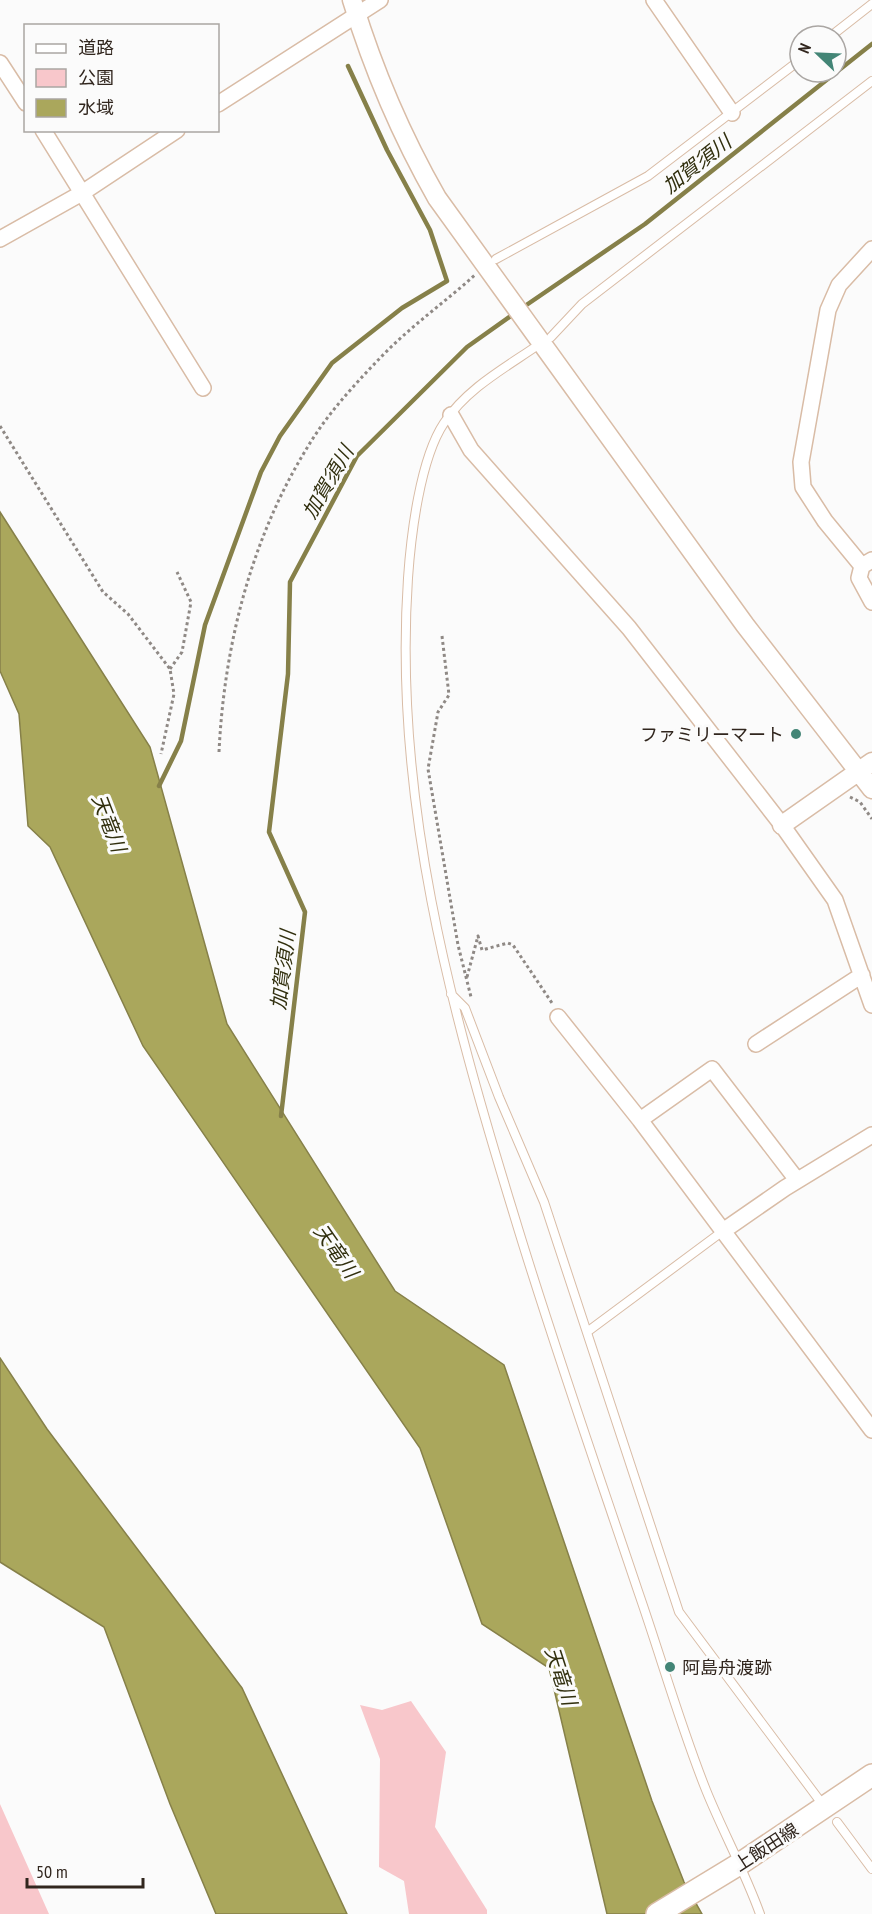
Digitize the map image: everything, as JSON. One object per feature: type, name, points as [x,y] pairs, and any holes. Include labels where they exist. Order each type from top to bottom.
[{"type":"main road","name":"上飯田線","points":[[657,1914],[734,1868],[872,1775]]},
{"type":"street","points":[[219,103],[354,7],[380,0]]},
{"type":"street","points":[[654,0],[732,113]]},
{"type":"street","points":[[354,7],[370,56],[408,147],[437,198],[543,338],[745,625],[866,767],[872,789]]},
{"type":"street","points":[[0,63],[24,100]]},
{"type":"street","points":[[44,132],[203,388]]},
{"type":"street","points":[[0,239],[82,193],[174,132]]},
{"type":"street","points":[[872,249],[839,285],[828,310],[801,462],[803,487],[825,520],[867,563],[859,578],[872,603]]},
{"type":"street","points":[[451,415],[471,450],[629,628],[782,825],[836,900],[872,1005]]},
{"type":"street","points":[[782,825],[866,767]]},
{"type":"street","points":[[756,1044],[862,975]]},
{"type":"street","points":[[558,1017],[640,1120],[871,1426]]},
{"type":"street","points":[[640,1120],[712,1069],[797,1180]]},
{"type":"street","points":[[723,1231],[797,1180],[872,1135]]},
{"type":"lane","points":[[846,24],[872,4]]},
{"type":"lane","points":[[487,267],[648,176],[788,69]]},
{"type":"lane","points":[[760,1914],[734,1868],[595,1469],[490,1136],[450,993],[419,830],[406,720],[404,628],[416,512],[429,458],[439,433],[451,415],[479,386],[543,338],[582,304],[872,81]]},
{"type":"lane","points":[[450,993],[465,1008],[499,1097],[544,1202],[679,1612],[820,1802]]},
{"type":"lane","points":[[587,1332],[723,1231]]},
{"type":"lane","points":[[837,1822],[872,1869]]},
{"type":"path","points":[[219,752],[228,660],[240,606],[274,512],[307,447],[332,412],[383,355],[487,267]]},
{"type":"path","points":[[0,426],[103,592],[128,614],[170,669],[174,694],[161,754]]},
{"type":"path","points":[[170,669],[182,652],[191,602],[177,572]]},
{"type":"path","points":[[442,636],[449,695],[438,711],[428,769],[458,945],[472,1001]]},
{"type":"path","points":[[850,797],[860,802],[872,819]]},
{"type":"path","points":[[466,979],[478,936],[482,950],[508,943],[513,945],[558,1017]]},
{"type":"green space","points":[[411,1701],[446,1752],[435,1827],[487,1910],[487,1914],[409,1914],[404,1881],[379,1867],[380,1759],[360,1705],[382,1710]]},
{"type":"green space","points":[[0,1804],[49,1914],[0,1914]]},
{"type":"water","name":"天竜川","points":[[0,512],[150,747],[227,1024],[395,1291],[504,1365],[652,1801],[684,1882],[702,1914],[607,1914],[549,1668],[482,1624],[420,1448],[143,1046],[50,847],[28,826],[19,714],[0,671]]},
{"type":"water","points":[[0,1358],[47,1429],[242,1688],[347,1914],[216,1914],[170,1804],[104,1627],[0,1562]]},
{"type":"waterway","name":"加賀須川","points":[[522,308],[645,224],[872,44]]},
{"type":"waterway","points":[[159,786],[181,741],[205,625],[261,472],[280,436],[332,363],[402,308],[447,281],[430,230],[387,150],[348,66]]},
{"type":"waterway","name":"加賀須川","points":[[281,1116],[305,912],[269,832],[288,674],[290,582],[357,456],[467,347],[515,313]]},
{"type":"place","name":"ファミリーマート","points":[[796,734]]},
{"type":"place","name":"阿島舟渡跡","points":[[670,1667]]}]
